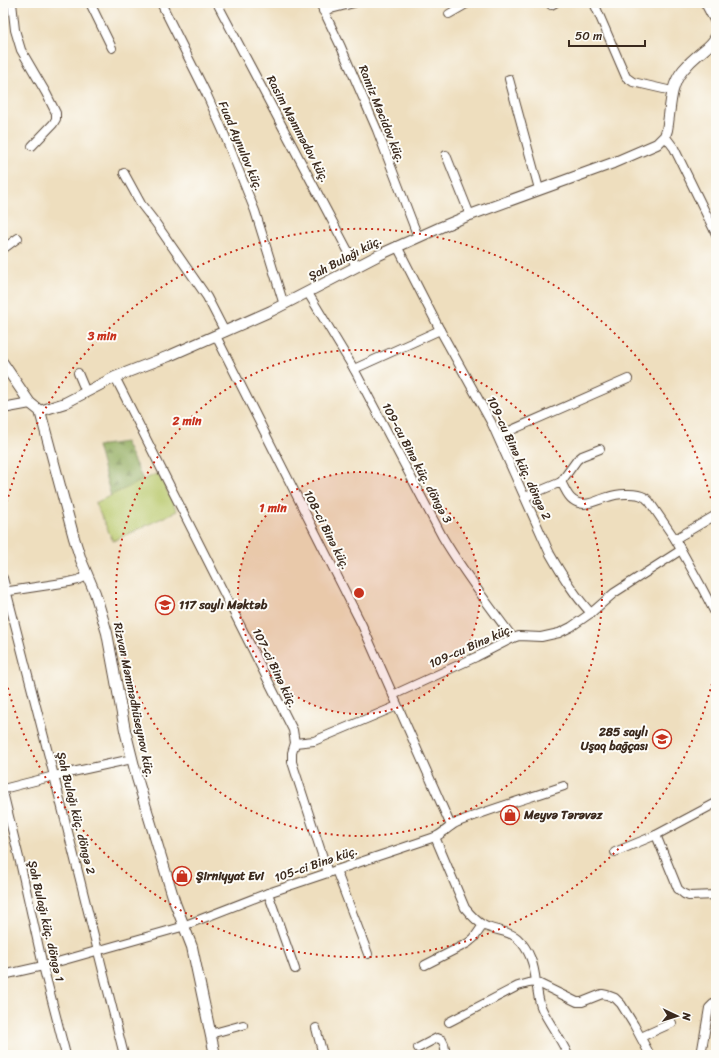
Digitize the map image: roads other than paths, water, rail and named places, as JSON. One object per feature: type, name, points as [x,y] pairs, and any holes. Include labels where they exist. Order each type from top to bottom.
[{"type":"street","points":[[12,3],[15,30],[21,50],[56,113],[56,119],[53,124],[32,146]]},
{"type":"street","points":[[90,3],[112,48]]},
{"type":"street","name":"Fuad Aynulov küç.","points":[[161,3],[206,93],[223,131],[255,211],[284,305]]},
{"type":"street","name":"Rasim Məmmədov küç.","points":[[218,3],[356,266]]},
{"type":"street","name":"Ramiz Məcidov küç.","points":[[320,3],[377,130],[418,237]]},
{"type":"street","points":[[324,11],[354,3]]},
{"type":"street","points":[[449,14],[468,3]]},
{"type":"street","points":[[594,3],[626,77],[633,82],[672,92]]},
{"type":"street","points":[[706,3],[716,22]]},
{"type":"street","points":[[716,36],[712,43],[697,55],[676,79],[672,92],[669,123],[665,136],[674,148],[716,234]]},
{"type":"street","points":[[509,79],[539,189]]},
{"type":"street","name":"Şah Bulağı küç.","points":[[40,411],[57,406],[115,377],[169,356],[284,305],[356,266],[397,246],[470,215],[647,149],[657,144],[665,136]]},
{"type":"street","points":[[446,155],[470,215]]},
{"type":"street","name":"108-ci Binə küç.","points":[[124,173],[141,204],[207,297],[220,334],[362,625],[451,826]]},
{"type":"street","points":[[3,249],[18,238]]},
{"type":"street","name":"109-cu Binə küç. döngə 2","points":[[397,246],[440,330],[498,436],[550,554],[579,601],[591,613]]},
{"type":"street","name":"109-cu Binə küç. döngə 3","points":[[308,292],[354,369],[449,549],[469,579],[513,638]]},
{"type":"street","points":[[354,369],[440,330]]},
{"type":"street","points":[[3,363],[30,403],[40,411]]},
{"type":"street","points":[[78,373],[86,392]]},
{"type":"street","name":"107-ci Binə küç.","points":[[115,377],[293,730],[295,743],[292,753],[292,762],[328,872]]},
{"type":"street","points":[[498,436],[628,379]]},
{"type":"street","points":[[3,408],[30,403]]},
{"type":"street","name":"Rizvan Məmmədhüseynov küç.","points":[[40,411],[74,538],[87,576],[100,606],[132,759],[177,910],[193,954],[215,1055]]},
{"type":"street","points":[[525,497],[561,482],[577,460],[582,456],[600,448]]},
{"type":"street","points":[[561,482],[569,496],[574,501],[585,505],[608,496],[636,494],[645,497],[675,540],[716,615]]},
{"type":"street","points":[[675,540],[716,515]]},
{"type":"street","name":"109-cu Binə küç.","points":[[393,695],[476,657],[513,638],[519,636],[541,637],[559,633],[571,627],[591,613],[614,593],[681,550]]},
{"type":"street","points":[[5,592],[69,582],[87,576]]},
{"type":"street","name":"Şah Bulağı küç. döngə 2","points":[[3,578],[5,592],[54,776],[124,1055]]},
{"type":"street","points":[[295,743],[314,740],[397,706]]},
{"type":"street","points":[[3,789],[132,759]]},
{"type":"street","name":"105-ci Binə küç.","points":[[3,975],[43,966],[167,932],[268,893],[435,837],[457,822],[564,786]]},
{"type":"street","name":"Şah Bulağı küç. döngə 1","points":[[3,792],[43,966],[66,1055]]},
{"type":"street","points":[[615,852],[656,834],[716,803]]},
{"type":"street","points":[[656,834],[678,889],[689,896],[716,895]]},
{"type":"street","points":[[435,837],[465,908],[483,925],[511,934],[517,938],[530,955],[542,1009],[568,1055]]},
{"type":"street","points":[[336,870],[368,954]]},
{"type":"street","points":[[268,893],[296,969]]},
{"type":"street","points":[[425,965],[468,943],[474,938],[483,925]]},
{"type":"street","points":[[449,1022],[518,986],[528,982],[536,982],[577,1002],[582,1002],[602,994],[614,998],[620,1004],[641,1037],[650,1055]]},
{"type":"street","points":[[701,1055],[709,1008],[713,1004],[716,1004]]},
{"type":"street","points":[[641,1037],[672,1023]]},
{"type":"street","points":[[210,1034],[243,1026]]},
{"type":"street","points":[[316,1028],[323,1055]]},
{"type":"street","points":[[418,1048],[436,1038],[442,1040],[446,1055]]},
{"type":"place","name":"117 saylı Məktəb","points":[[165,605]]},
{"type":"place","name":"285 saylı Uşaq bağçası","points":[[662,739]]},
{"type":"place","name":"Meyvə Tərəvəz","points":[[510,815]]},
{"type":"place","name":"Şirniyyat Evi","points":[[182,876]]}]
